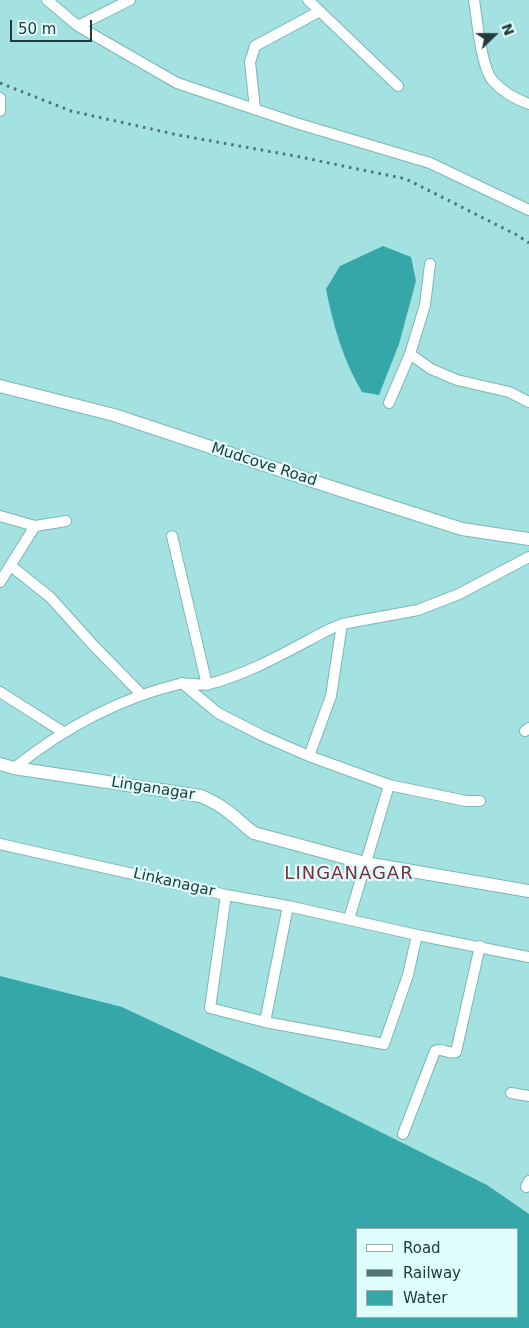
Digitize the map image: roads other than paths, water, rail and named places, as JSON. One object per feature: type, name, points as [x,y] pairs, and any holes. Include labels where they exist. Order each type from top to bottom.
[{"type":"street","points":[[47,0],[78,26],[177,84],[255,110],[430,163],[529,210]]},
{"type":"street","points":[[78,26],[130,0]]},
{"type":"street","points":[[308,0],[398,86]]},
{"type":"street","points":[[474,0],[483,58],[491,80],[511,97],[529,104]]},
{"type":"street","points":[[255,110],[250,62],[255,46],[320,11]]},
{"type":"street","points":[[0,98],[0,111]]},
{"type":"street","points":[[389,403],[410,354],[425,305],[430,264]]},
{"type":"street","points":[[410,354],[430,369],[457,380],[509,392],[529,402]]},
{"type":"street","name":"Mudcove Road","points":[[0,386],[114,415],[462,529],[529,539]]},
{"type":"street","points":[[0,516],[35,526],[66,522]]},
{"type":"street","points":[[0,582],[35,526]]},
{"type":"street","points":[[172,536],[207,685]]},
{"type":"street","points":[[14,768],[63,732],[103,710],[141,694],[182,683],[207,685],[251,670],[342,624],[418,610],[459,594],[529,557]]},
{"type":"street","points":[[11,566],[50,597],[141,694]]},
{"type":"street","points":[[309,756],[331,696],[342,624]]},
{"type":"street","points":[[182,683],[218,713],[263,736],[309,756],[389,785],[466,801],[480,801]]},
{"type":"street","points":[[0,692],[63,732]]},
{"type":"street","name":"Linganagar","points":[[0,764],[14,768],[201,796],[226,810],[254,833],[365,863],[529,891]]},
{"type":"street","points":[[349,919],[389,785]]},
{"type":"street","name":"Linkanagar","points":[[0,844],[226,895],[288,906],[417,935],[529,957]]},
{"type":"street","points":[[226,895],[210,1008],[265,1022],[384,1044],[408,976],[417,935]]},
{"type":"street","points":[[265,1022],[288,906]]},
{"type":"street","points":[[403,1134],[435,1051],[439,1049],[452,1053],[456,1052],[480,946]]},
{"type":"street","points":[[511,1093],[529,1096]]},
{"type":"water","points":[[383,246],[411,257],[416,281],[399,344],[379,395],[362,392],[355,380],[340,342],[326,289],[340,266]]},
{"type":"water","points":[[0,976],[122,1007],[254,1069],[487,1185],[529,1214],[529,1328],[0,1328]]},
{"type":"railway","points":[[0,83],[71,111],[178,135],[295,156],[406,179],[517,235],[529,243]]},
{"type":"district","name":"LINGANAGAR","points":[[349,874]]}]
